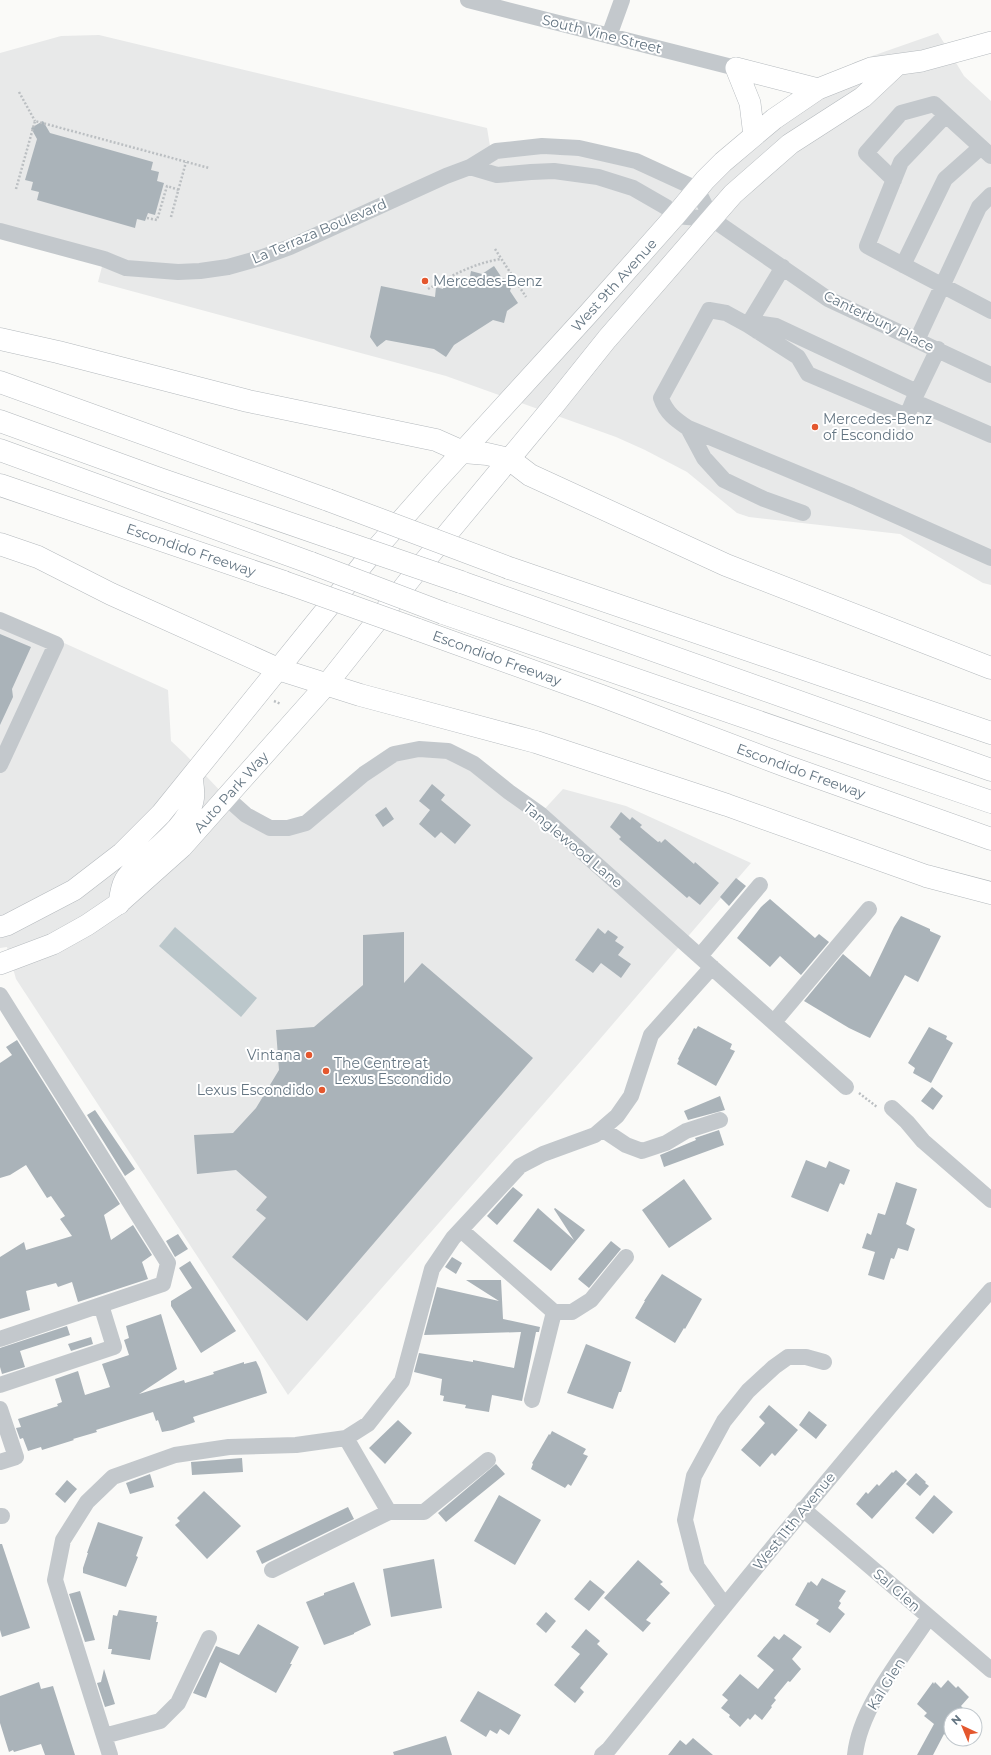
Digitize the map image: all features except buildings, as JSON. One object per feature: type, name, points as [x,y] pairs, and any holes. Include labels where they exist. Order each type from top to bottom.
[{"type":"highway","points":[[0,339],[58,352],[248,401],[436,440],[463,452],[487,454],[509,459],[530,475],[726,565],[991,668]]},
{"type":"highway","points":[[0,382],[328,500],[509,568],[991,732]]},
{"type":"highway","points":[[0,421],[160,479],[461,582],[991,770]]},
{"type":"highway","points":[[0,450],[443,612],[991,802]]},
{"type":"highway","name":"Escondido Freeway","points":[[0,485],[284,582],[416,629],[602,696],[786,766],[991,839]]},
{"type":"highway","points":[[0,544],[38,557],[111,594],[278,669],[536,742],[727,805],[926,876],[991,893]]},
{"type":"main road","name":"West 9th Avenue","points":[[278,669],[368,558],[589,314],[675,216],[704,180],[754,136],[774,119],[818,89],[871,68],[922,61],[991,42]]},
{"type":"main road","name":"West 9th Avenue","points":[[419,568],[607,339],[739,188],[790,144],[863,97],[897,65]]},
{"type":"main road","points":[[736,68],[818,89]]},
{"type":"main road","points":[[736,68],[750,103],[754,136]]},
{"type":"main road","name":"Auto Park Way","points":[[0,964],[53,944],[87,925],[118,904],[182,847],[327,684],[419,568]]},
{"type":"main road","points":[[0,927],[55,901],[87,881],[122,852],[156,819],[192,777],[278,669]]},
{"type":"main road","points":[[118,904],[120,891],[132,870],[174,831],[188,814],[193,802],[194,791],[192,777]]},
{"type":"street","name":"South Vine Street","points":[[468,0],[736,68]]},
{"type":"street","points":[[609,36],[622,0]]},
{"type":"street","points":[[894,180],[866,152],[901,113],[934,104],[986,152],[945,179],[903,265]]},
{"type":"street","points":[[946,115],[901,162],[867,246],[991,311]]},
{"type":"street","name":"La Terraza Boulevard","points":[[0,231],[104,259],[126,268],[178,272],[228,267],[260,258],[290,247],[446,176],[470,167],[496,151],[542,146],[579,148],[636,161],[697,189]]},
{"type":"street","points":[[470,167],[497,175],[554,171],[598,176],[634,188],[666,207],[675,216],[712,219]]},
{"type":"street","points":[[697,189],[712,219]]},
{"type":"street","points":[[917,340],[979,207],[991,195]]},
{"type":"street","name":"Canterbury Place","points":[[712,219],[828,298],[991,375]]},
{"type":"street","points":[[753,328],[784,267]]},
{"type":"street","points":[[938,349],[907,416],[808,374],[798,357],[753,328],[726,313],[709,310],[661,398],[664,407],[672,417],[688,428],[852,496],[991,558]]},
{"type":"street","points":[[753,328],[762,324],[776,326],[991,435]]},
{"type":"street","points":[[688,428],[704,458],[724,480],[764,499],[803,513]]},
{"type":"street","points":[[0,620],[56,644],[0,765]]},
{"type":"street","name":"Tanglewood Lane","points":[[226,798],[246,814],[270,828],[288,828],[306,823],[364,774],[394,754],[419,749],[448,751],[474,764],[540,814],[846,1087]]},
{"type":"street","points":[[700,956],[760,885]]},
{"type":"street","points":[[774,1022],[869,909]]},
{"type":"street","points":[[110,1755],[55,1580],[63,1540],[87,1502],[113,1477],[175,1455],[229,1447],[296,1445],[346,1438],[368,1424],[402,1381],[432,1269],[461,1230],[520,1166],[543,1154],[595,1135],[617,1116],[631,1096],[652,1034],[712,967]]},
{"type":"street","points":[[0,995],[168,1263],[163,1284],[0,1338]]},
{"type":"street","points":[[892,1108],[907,1122],[923,1141],[991,1200]]},
{"type":"street","points":[[602,1129],[626,1145],[642,1151],[666,1143],[686,1131],[720,1120]]},
{"type":"street","points":[[461,1230],[554,1312],[572,1312],[591,1300],[626,1257]]},
{"type":"street","name":"West 11th Avenue","points":[[602,1755],[609,1749],[803,1509],[925,1364],[991,1290]]},
{"type":"street","points":[[0,1384],[114,1347],[101,1304]]},
{"type":"street","points":[[532,1400],[554,1312]]},
{"type":"street","points":[[725,1606],[697,1567],[685,1520],[694,1476],[724,1421],[748,1391],[768,1372],[788,1357],[806,1357],[824,1362]]},
{"type":"street","points":[[0,1408],[16,1457],[0,1462]]},
{"type":"street","points":[[346,1438],[389,1512]]},
{"type":"street","points":[[272,1570],[389,1512],[424,1512],[488,1460]]},
{"type":"street","name":"Sal Glen","points":[[803,1509],[991,1670]]},
{"type":"street","name":"Kal Glen","points":[[855,1755],[856,1742],[865,1718],[883,1687],[929,1618]]},
{"type":"street","points":[[104,1736],[160,1721],[178,1704],[209,1638]]},
{"type":"path","points":[[16,189],[35,121],[19,92]]},
{"type":"path","points":[[35,121],[209,168]]},
{"type":"path","points":[[171,217],[186,162]]},
{"type":"path","points":[[147,218],[157,220],[167,186],[179,190]]},
{"type":"path","points":[[495,249],[526,297]]},
{"type":"path","points":[[428,289],[485,261],[501,259]]},
{"type":"path","points":[[846,1087],[862,1095],[881,1111],[892,1108]]},
{"type":"shaded area","points":[[938,33],[964,76],[991,101],[991,585],[983,583],[900,534],[749,517],[737,513],[687,472],[616,437],[446,376],[98,282],[104,259],[0,231],[0,53],[61,36],[99,35],[487,128],[491,152],[613,157],[697,193],[780,110],[855,62]]},
{"type":"shaded area","points":[[0,614],[168,690],[171,741],[227,798],[288,828],[394,754],[448,751],[540,814],[563,789],[626,806],[751,863],[588,1053],[288,1395],[16,979],[7,947],[0,948]]},
{"type":"shaded area","points":[[175,927],[257,998],[241,1017],[159,946]]},
{"type":"place","name":"Mercedes-Benz","points":[[425,281]]},
{"type":"place","name":"Mercedes-Benz of Escondido","points":[[815,427]]},
{"type":"place","name":"Vintana","points":[[309,1055]]},
{"type":"place","name":"The Centre at Lexus Escondido","points":[[326,1071]]},
{"type":"place","name":"Lexus Escondido","points":[[322,1090]]}]
